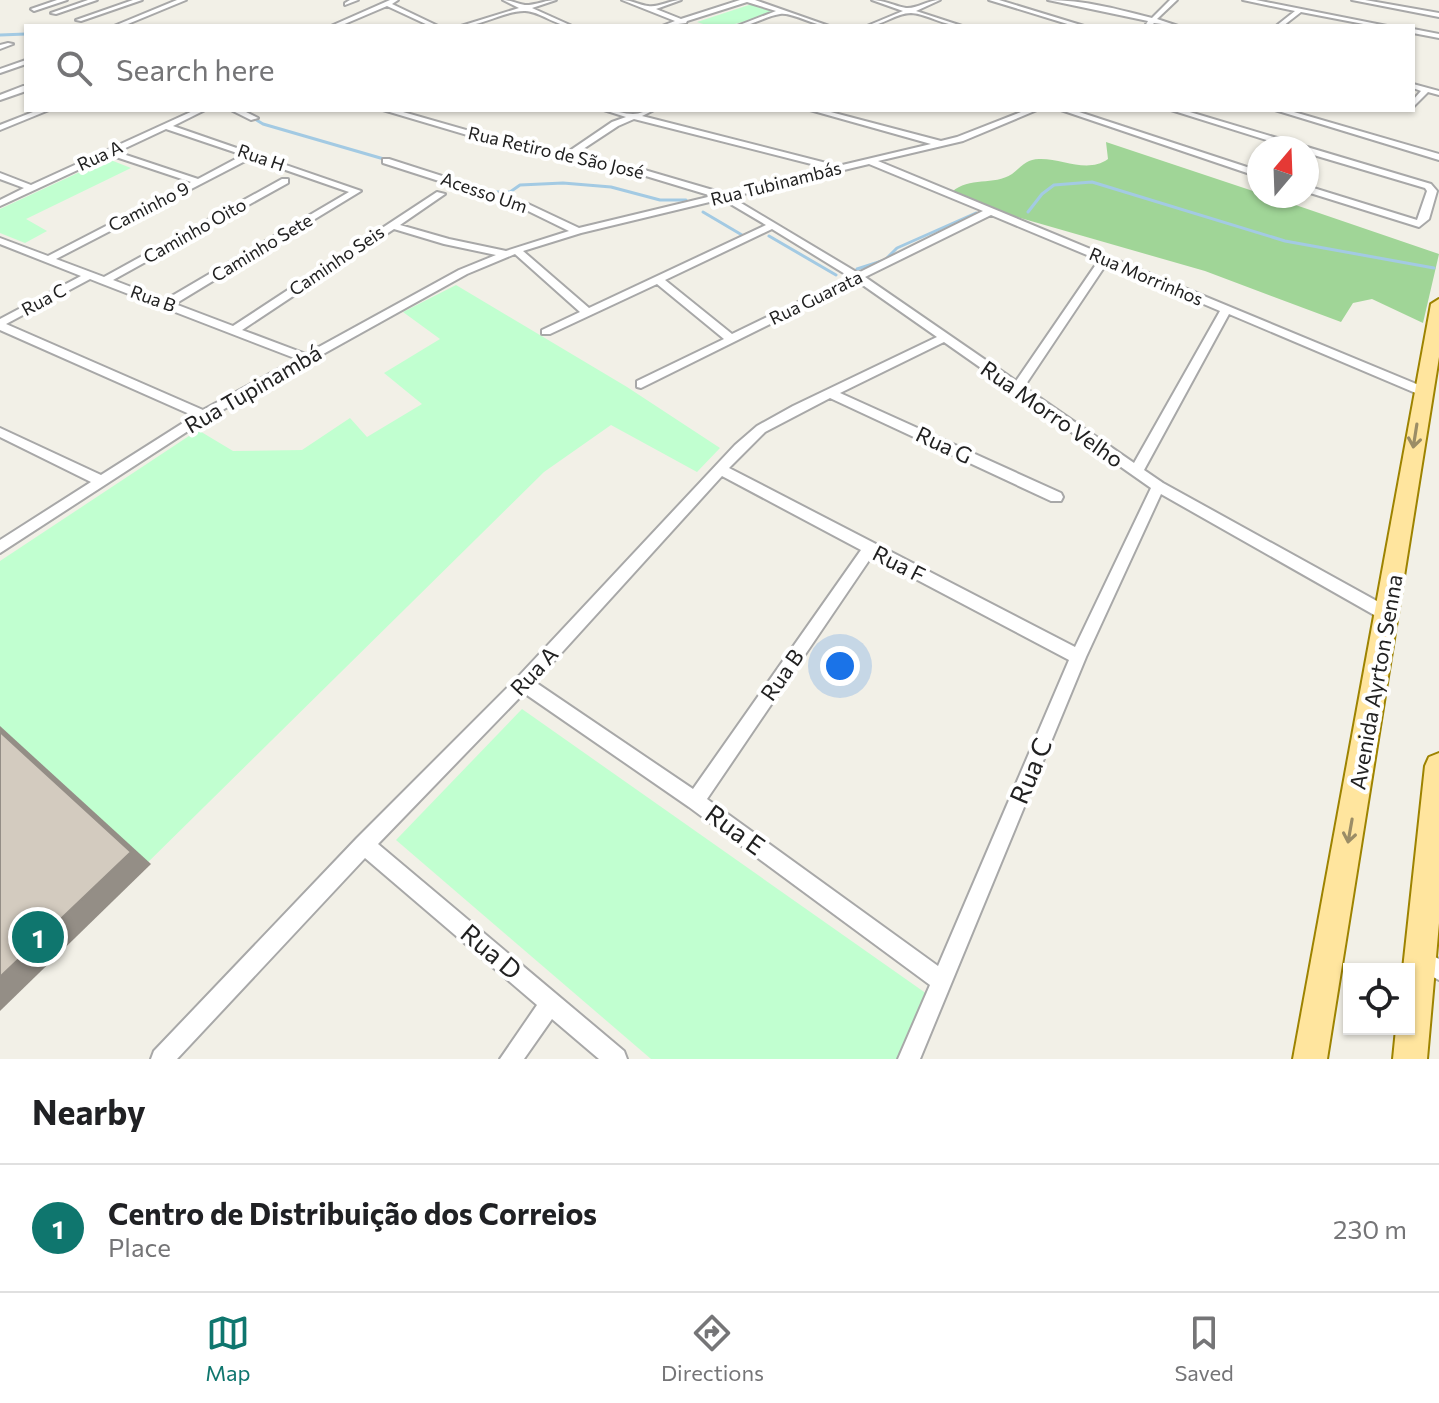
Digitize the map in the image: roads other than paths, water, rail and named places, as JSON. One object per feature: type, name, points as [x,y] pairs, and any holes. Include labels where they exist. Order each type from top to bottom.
[{"type":"main road","name":"Avenida Ayrton Senna","points":[[1310,1059],[1439,304]]},
{"type":"main road","points":[[1410,1059],[1430,965],[1439,766]]},
{"type":"street","points":[[34,9],[64,0]]},
{"type":"street","points":[[54,13],[94,0]]},
{"type":"street","points":[[79,20],[139,0]]},
{"type":"street","points":[[122,24],[183,0]]},
{"type":"street","points":[[347,4],[355,0]]},
{"type":"street","points":[[506,0],[564,24]]},
{"type":"street","points":[[471,24],[553,0]]},
{"type":"street","points":[[625,0],[690,24]]},
{"type":"street","points":[[650,9],[678,0]]},
{"type":"street","points":[[671,24],[748,0],[820,24]]},
{"type":"street","points":[[875,0],[952,24]]},
{"type":"street","points":[[875,24],[937,0]]},
{"type":"street","points":[[992,0],[1078,24]]},
{"type":"street","points":[[1051,0],[1087,2],[1150,23],[1174,0]]},
{"type":"street","points":[[1246,0],[1374,24]]},
{"type":"street","points":[[1355,0],[1439,15]]},
{"type":"street","points":[[339,24],[391,2],[431,24]]},
{"type":"street","points":[[1093,13],[1103,8]]},
{"type":"street","points":[[1282,24],[1300,10]]},
{"type":"street","points":[[746,24],[783,11]]},
{"type":"street","points":[[1415,31],[1439,36]]},
{"type":"street","points":[[0,47],[10,44]]},
{"type":"street","points":[[0,71],[24,63]]},
{"type":"street","points":[[1415,87],[1439,93]]},
{"type":"street","points":[[0,98],[24,89]]},
{"type":"street","points":[[1415,103],[1426,90]]},
{"type":"street","points":[[0,128],[40,112]]},
{"type":"street","name":"Rua A","points":[[0,203],[196,112]]},
{"type":"street","points":[[240,112],[254,118]]},
{"type":"street","name":"Rua Retiro de São José","points":[[394,112],[514,146],[638,171],[725,197]]},
{"type":"street","points":[[616,112],[837,168]]},
{"type":"street","points":[[567,156],[615,124],[644,112]]},
{"type":"street","points":[[822,112],[942,144]]},
{"type":"street","name":"Rua Tubinambás","points":[[512,252],[578,231],[942,144],[996,127],[1029,112]]},
{"type":"street","points":[[1071,112],[1247,170]]},
{"type":"street","points":[[1182,112],[1261,136]]},
{"type":"street","points":[[1304,113],[1439,157]]},
{"type":"street","name":"Rua H","points":[[165,126],[356,191]]},
{"type":"street","points":[[109,152],[199,182]]},
{"type":"street","points":[[1319,154],[1428,186],[1432,191],[1422,223],[1412,224],[1319,193]]},
{"type":"street","name":"Caminho 9","points":[[47,260],[250,155]]},
{"type":"street","name":"Acesso Um","points":[[386,161],[523,205],[578,231]]},
{"type":"street","name":"Rua Morrinhos","points":[[870,161],[1422,391]]},
{"type":"street","points":[[0,176],[31,188]]},
{"type":"street","name":"Caminho Oito","points":[[104,281],[285,181]]},
{"type":"street","name":"Caminho Sete","points":[[167,304],[356,191]]},
{"type":"street","name":"Caminho Seis","points":[[234,330],[440,194]]},
{"type":"street","name":"Rua Morro Velho","points":[[725,197],[858,277],[1016,390],[1158,486],[1388,615]]},
{"type":"street","name":"Rua Guarata","points":[[641,384],[991,211]]},
{"type":"street","points":[[1424,219],[1439,223]]},
{"type":"street","points":[[391,225],[447,242],[512,252],[586,311]]},
{"type":"street","points":[[546,332],[772,226]]},
{"type":"street","name":"Rua B","points":[[0,241],[306,358]]},
{"type":"street","name":"Rua Tupinambá","points":[[0,547],[204,415],[463,272],[512,252]]},
{"type":"street","points":[[1016,390],[1104,260]]},
{"type":"street","name":"Rua C","points":[[0,324],[88,276]]},
{"type":"street","points":[[658,280],[731,339]]},
{"type":"street","points":[[1136,472],[1225,311]]},
{"type":"street","points":[[0,324],[204,415]]},
{"type":"street","name":"Rua A","points":[[162,1059],[364,845],[523,683],[761,429],[944,338]]},
{"type":"street","name":"Rua G","points":[[832,394],[1056,497]]},
{"type":"street","points":[[0,432],[101,481]]},
{"type":"street","name":"Rua F","points":[[721,470],[1078,657]]},
{"type":"street","name":"Rua C","points":[[909,1059],[1078,657],[1158,486]]},
{"type":"street","name":"Rua B","points":[[695,801],[869,549]]},
{"type":"street","name":"Rua E","points":[[523,683],[695,801],[943,982]]},
{"type":"street","name":"Rua D","points":[[364,845],[616,1059]]},
{"type":"street","points":[[511,1059],[551,1003]]},
{"type":"waterway","points":[[0,35],[24,34]]},
{"type":"waterway","points":[[243,112],[263,124],[408,166]]},
{"type":"waterway","points":[[1028,212],[1042,194],[1054,185],[1092,182],[1285,241],[1434,268]]},
{"type":"waterway","points":[[460,183],[494,192],[510,192],[520,185],[563,183],[611,187],[660,200],[686,200]]},
{"type":"waterway","points":[[703,212],[742,235]]},
{"type":"waterway","points":[[857,269],[885,260],[897,248],[976,213]]},
{"type":"waterway","points":[[769,236],[836,275]]},
{"type":"place","name":"Centro de Distribuição dos Correios","points":[[38,937]]}]
